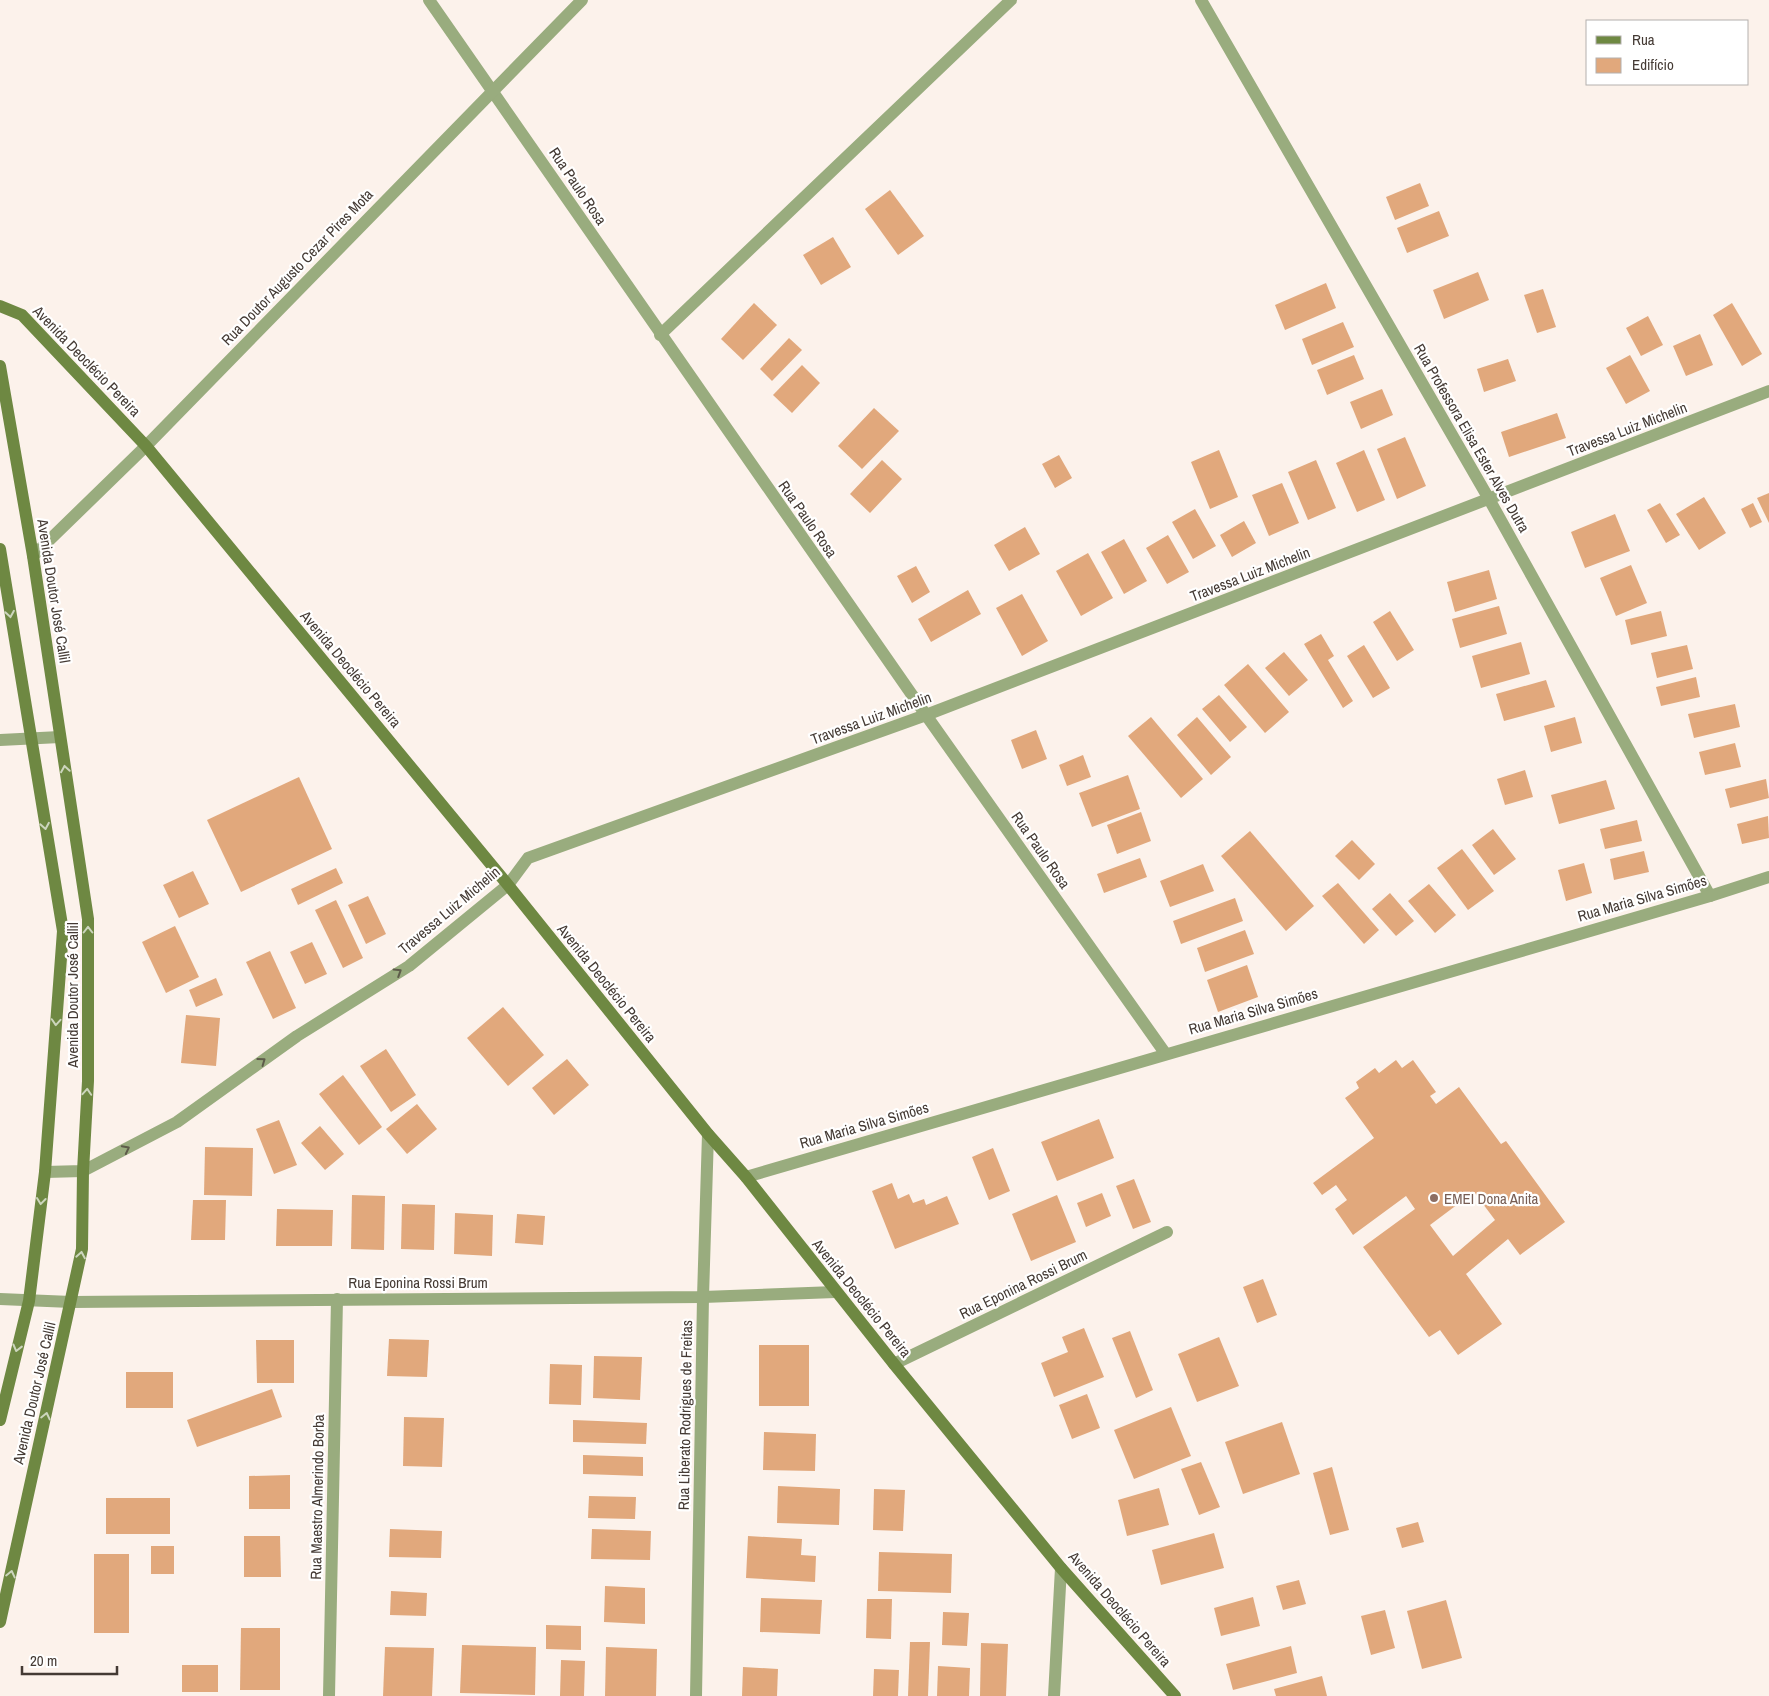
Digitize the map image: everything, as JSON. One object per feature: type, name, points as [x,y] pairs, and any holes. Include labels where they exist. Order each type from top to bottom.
[{"type":"main road","name":"Avenida Deoclécio Pereira","points":[[0,306],[22,315],[146,446],[508,885],[708,1134],[746,1177],[835,1292],[1061,1568],[1175,1696]]},
{"type":"main road","name":"Avenida Doutor José Callil","points":[[0,366],[33,556],[88,919],[88,1081],[82,1171],[82,1249],[0,1622]]},
{"type":"main road","name":"Avenida Doutor José Callil","points":[[0,549],[63,931],[45,1172],[29,1300],[0,1420]]},
{"type":"street","name":"Rua Paulo Rosa","points":[[429,0],[493,89],[660,335],[1165,1054]]},
{"type":"street","name":"Rua Doutor Augusto Cezar Pires Mota","points":[[33,556],[146,446],[582,0]]},
{"type":"street","points":[[660,335],[1011,0]]},
{"type":"street","name":"Rua Professora Elisa Ester Alves Dutra","points":[[1201,0],[1489,500],[1710,896]]},
{"type":"street","name":"Travessa Luiz Michelin","points":[[45,1172],[82,1171],[177,1122],[297,1036],[409,966],[508,885],[528,858],[926,715],[1769,391]]},
{"type":"street","points":[[0,740],[60,737]]},
{"type":"street","name":"Rua Maria Silva Simões","points":[[746,1177],[1710,896],[1769,877]]},
{"type":"street","name":"Rua Liberato Rodrigues de Freitas","points":[[696,1696],[703,1297],[708,1134]]},
{"type":"street","name":"Rua Eponina Rossi Brum","points":[[894,1364],[1167,1232]]},
{"type":"street","name":"Rua Eponina Rossi Brum","points":[[0,1299],[71,1302],[703,1297],[835,1292]]},
{"type":"street","name":"Rua Maestro Almerindo Borba","points":[[330,1696],[337,1299]]},
{"type":"street","points":[[1054,1696],[1061,1568]]},
{"type":"building","points":[[1420,183],[1429,206],[1395,220],[1386,197]]},
{"type":"building","points":[[890,190],[924,236],[898,255],[865,209]]},
{"type":"building","points":[[1439,211],[1449,236],[1407,253],[1397,228]]},
{"type":"building","points":[[833,237],[851,267],[821,285],[803,255]]},
{"type":"building","points":[[1478,272],[1489,300],[1444,319],[1433,290]]},
{"type":"building","points":[[1326,283],[1336,308],[1285,330],[1275,305]]},
{"type":"building","points":[[1543,289],[1556,327],[1537,333],[1524,295]]},
{"type":"building","points":[[754,303],[777,325],[743,360],[721,339]]},
{"type":"building","points":[[1732,303],[1762,354],[1742,366],[1713,315]]},
{"type":"building","points":[[1648,316],[1663,345],[1641,356],[1626,328]]},
{"type":"building","points":[[1343,322],[1354,347],[1312,365],[1302,339]]},
{"type":"building","points":[[1700,334],[1713,365],[1686,376],[1673,346]]},
{"type":"building","points":[[789,338],[802,350],[772,381],[760,369]]},
{"type":"building","points":[[1354,355],[1364,379],[1327,395],[1317,370]]},
{"type":"building","points":[[1630,355],[1650,391],[1626,404],[1606,368]]},
{"type":"building","points":[[1508,359],[1516,381],[1484,392],[1477,369]]},
{"type":"building","points":[[802,365],[820,383],[792,413],[773,395]]},
{"type":"building","points":[[1382,389],[1393,415],[1361,429],[1350,402]]},
{"type":"building","points":[[874,408],[899,431],[862,469],[838,446]]},
{"type":"building","points":[[1557,413],[1566,438],[1509,457],[1501,432]]},
{"type":"building","points":[[1405,437],[1426,486],[1397,499],[1377,449]]},
{"type":"building","points":[[1219,450],[1238,497],[1210,509],[1191,462]]},
{"type":"building","points":[[1364,450],[1385,500],[1357,512],[1336,463]]},
{"type":"building","points":[[1059,455],[1072,478],[1055,488],[1042,464]]},
{"type":"building","points":[[882,460],[902,479],[870,513],[850,494]]},
{"type":"building","points":[[1316,460],[1336,508],[1308,520],[1288,472]]},
{"type":"building","points":[[1282,483],[1299,523],[1269,536],[1252,495]]},
{"type":"building","points":[[1769,493],[1769,523],[1757,498]]},
{"type":"building","points":[[1704,497],[1726,533],[1699,550],[1676,514]]},
{"type":"building","points":[[1660,503],[1680,535],[1666,543],[1647,510]]},
{"type":"building","points":[[1753,503],[1762,522],[1750,528],[1741,509]]},
{"type":"building","points":[[1195,509],[1216,546],[1193,559],[1172,522]]},
{"type":"building","points":[[1615,514],[1630,551],[1585,568],[1571,532]]},
{"type":"building","points":[[1244,521],[1256,543],[1232,557],[1220,535]]},
{"type":"building","points":[[1025,527],[1040,554],[1009,571],[994,545]]},
{"type":"building","points":[[1168,535],[1189,572],[1167,584],[1146,548]]},
{"type":"building","points":[[1124,539],[1147,581],[1124,594],[1101,552]]},
{"type":"building","points":[[1088,553],[1113,598],[1081,616],[1056,571]]},
{"type":"building","points":[[1631,565],[1647,603],[1616,616],[1600,578]]},
{"type":"building","points":[[916,566],[930,592],[912,603],[897,576]]},
{"type":"building","points":[[1489,570],[1497,599],[1455,612],[1447,582]]},
{"type":"building","points":[[968,590],[981,614],[931,642],[918,619]]},
{"type":"building","points":[[1022,594],[1048,641],[1022,656],[996,608]]},
{"type":"building","points":[[1499,606],[1507,634],[1460,648],[1452,619]]},
{"type":"building","points":[[1390,611],[1414,650],[1397,661],[1373,622]]},
{"type":"building","points":[[1661,611],[1667,636],[1631,645],[1625,620]]},
{"type":"building","points":[[1321,634],[1334,656],[1328,660],[1353,701],[1343,708],[1304,644]]},
{"type":"building","points":[[1521,642],[1530,674],[1481,688],[1472,656]]},
{"type":"building","points":[[1364,645],[1390,688],[1373,698],[1347,656]]},
{"type":"building","points":[[1687,645],[1693,669],[1657,678],[1651,653]]},
{"type":"building","points":[[1284,652],[1308,680],[1289,696],[1265,668]]},
{"type":"building","points":[[1248,664],[1289,712],[1265,733],[1224,685]]},
{"type":"building","points":[[1696,677],[1700,697],[1661,706],[1656,687]]},
{"type":"building","points":[[1546,680],[1555,707],[1504,721],[1496,694]]},
{"type":"building","points":[[1219,695],[1247,727],[1230,742],[1202,709]]},
{"type":"building","points":[[1735,704],[1740,727],[1694,738],[1688,714]]},
{"type":"building","points":[[1151,717],[1203,779],[1181,798],[1128,736]]},
{"type":"building","points":[[1197,717],[1231,757],[1211,775],[1177,735]]},
{"type":"building","points":[[1575,717],[1582,743],[1551,752],[1544,726]]},
{"type":"building","points":[[1036,730],[1047,759],[1022,769],[1011,740]]},
{"type":"building","points":[[1735,743],[1741,767],[1705,775],[1699,752]]},
{"type":"building","points":[[1083,755],[1091,777],[1067,786],[1059,765]]},
{"type":"building","points":[[1525,770],[1533,797],[1505,805],[1497,779]]},
{"type":"building","points":[[1128,775],[1140,809],[1092,827],[1079,793]]},
{"type":"building","points":[[299,777],[332,849],[241,892],[207,820]]},
{"type":"building","points":[[1766,779],[1769,798],[1730,808],[1725,789]]},
{"type":"building","points":[[1606,780],[1615,809],[1559,824],[1551,795]]},
{"type":"building","points":[[1141,812],[1151,841],[1117,854],[1107,825]]},
{"type":"building","points":[[1768,816],[1769,838],[1742,844],[1737,824]]},
{"type":"building","points":[[1637,820],[1642,841],[1605,849],[1600,829]]},
{"type":"building","points":[[1493,829],[1516,859],[1494,875],[1472,845]]},
{"type":"building","points":[[1250,831],[1314,906],[1286,931],[1221,856]]},
{"type":"building","points":[[1352,840],[1375,864],[1359,880],[1335,856]]},
{"type":"building","points":[[1462,849],[1494,891],[1468,910],[1437,868]]},
{"type":"building","points":[[1644,851],[1649,872],[1614,880],[1610,859]]},
{"type":"building","points":[[1140,858],[1147,877],[1104,893],[1097,874]]},
{"type":"building","points":[[1584,863],[1592,893],[1566,901],[1558,870]]},
{"type":"building","points":[[1203,864],[1214,891],[1170,907],[1160,881]]},
{"type":"building","points":[[336,868],[343,883],[298,905],[291,889]]},
{"type":"building","points":[[193,871],[209,904],[179,918],[163,885]]},
{"type":"building","points":[[1338,883],[1379,930],[1364,944],[1322,896]]},
{"type":"building","points":[[1429,884],[1456,915],[1435,933],[1408,901]]},
{"type":"building","points":[[1390,893],[1414,921],[1396,936],[1372,909]]},
{"type":"building","points":[[368,896],[386,934],[366,944],[348,905]]},
{"type":"building","points":[[1235,898],[1243,921],[1181,944],[1173,921]]},
{"type":"building","points":[[336,900],[363,958],[343,968],[315,910]]},
{"type":"building","points":[[175,926],[199,977],[166,993],[142,942]]},
{"type":"building","points":[[1245,930],[1254,954],[1205,972],[1197,948]]},
{"type":"building","points":[[312,942],[327,974],[305,984],[290,952]]},
{"type":"building","points":[[270,951],[296,1008],[273,1019],[246,962]]},
{"type":"building","points":[[1247,965],[1258,997],[1218,1012],[1207,980]]},
{"type":"building","points":[[216,978],[223,995],[196,1007],[189,990]]},
{"type":"building","points":[[503,1007],[544,1055],[508,1086],[467,1038]]},
{"type":"building","points":[[186,1015],[220,1018],[216,1066],[181,1063]]},
{"type":"building","points":[[386,1049],[416,1095],[391,1112],[360,1066]]},
{"type":"building","points":[[567,1059],[589,1085],[554,1115],[532,1088]]},
{"type":"building","points":[[1396,1060],[1402,1068],[1413,1060],[1436,1092],[1430,1096],[1436,1104],[1459,1087],[1501,1144],[1506,1141],[1565,1222],[1520,1255],[1508,1239],[1466,1274],[1502,1324],[1458,1355],[1440,1330],[1429,1337],[1363,1247],[1415,1209],[1406,1196],[1353,1235],[1335,1209],[1347,1200],[1336,1185],[1322,1195],[1313,1183],[1374,1138],[1345,1098],[1359,1088],[1356,1082],[1375,1068],[1379,1073]],"holes":[[[1474,1192],[1495,1220],[1453,1256],[1430,1225]]]},
{"type":"building","points":[[343,1075],[382,1127],[359,1145],[319,1094]]},
{"type":"building","points":[[417,1104],[437,1129],[407,1154],[386,1129]]},
{"type":"building","points":[[1099,1119],[1114,1158],[1057,1181],[1041,1142]]},
{"type":"building","points":[[279,1120],[297,1165],[274,1174],[256,1129]]},
{"type":"building","points":[[320,1126],[344,1154],[325,1170],[301,1143]]},
{"type":"building","points":[[205,1147],[253,1148],[252,1196],[204,1195]]},
{"type":"building","points":[[993,1148],[1010,1191],[989,1200],[972,1157]]},
{"type":"building","points":[[1134,1179],[1151,1222],[1133,1229],[1116,1186]]},
{"type":"building","points":[[892,1183],[898,1199],[909,1194],[913,1203],[924,1199],[926,1205],[947,1196],[959,1224],[895,1249],[872,1191]]},
{"type":"building","points":[[1102,1193],[1111,1216],[1086,1227],[1077,1203]]},
{"type":"building","points":[[352,1195],[385,1196],[384,1250],[351,1249]]},
{"type":"building","points":[[1057,1195],[1076,1242],[1031,1261],[1012,1214]]},
{"type":"building","points":[[193,1200],[226,1200],[225,1240],[191,1240]]},
{"type":"building","points":[[402,1204],[435,1205],[434,1250],[401,1249]]},
{"type":"building","points":[[277,1209],[333,1210],[332,1246],[276,1246]]},
{"type":"building","points":[[455,1213],[493,1215],[492,1256],[454,1254]]},
{"type":"building","points":[[517,1214],[545,1216],[543,1245],[515,1243]]},
{"type":"building","points":[[1263,1279],[1277,1315],[1257,1323],[1243,1287]]},
{"type":"building","points":[[1084,1328],[1104,1377],[1054,1397],[1041,1363],[1068,1352],[1062,1337]]},
{"type":"building","points":[[1130,1331],[1153,1390],[1136,1398],[1112,1338]]},
{"type":"building","points":[[1219,1337],[1239,1386],[1197,1402],[1178,1354]]},
{"type":"building","points":[[389,1339],[429,1340],[427,1377],[387,1376]]},
{"type":"building","points":[[256,1340],[294,1340],[294,1383],[257,1383]]},
{"type":"building","points":[[759,1345],[809,1345],[809,1406],[759,1406]]},
{"type":"building","points":[[594,1356],[642,1357],[640,1400],[593,1398]]},
{"type":"building","points":[[550,1364],[582,1365],[581,1405],[549,1404]]},
{"type":"building","points":[[126,1372],[173,1372],[173,1408],[126,1408]]},
{"type":"building","points":[[272,1389],[282,1417],[197,1447],[187,1420]]},
{"type":"building","points":[[1087,1394],[1100,1428],[1072,1439],[1059,1405]]},
{"type":"building","points":[[1171,1407],[1191,1456],[1134,1479],[1114,1430]]},
{"type":"building","points":[[404,1417],[444,1418],[442,1467],[403,1466]]},
{"type":"building","points":[[573,1420],[647,1423],[646,1444],[573,1442]]},
{"type":"building","points":[[1282,1422],[1300,1474],[1243,1494],[1225,1442]]},
{"type":"building","points":[[764,1432],[816,1434],[815,1471],[763,1470]]},
{"type":"building","points":[[583,1455],[643,1457],[643,1476],[583,1474]]},
{"type":"building","points":[[1201,1462],[1220,1507],[1199,1515],[1181,1469]]},
{"type":"building","points":[[1332,1467],[1349,1530],[1330,1535],[1313,1473]]},
{"type":"building","points":[[290,1475],[290,1509],[249,1509],[249,1476]]},
{"type":"building","points":[[778,1486],[840,1489],[839,1525],[777,1523]]},
{"type":"building","points":[[1159,1488],[1169,1525],[1127,1536],[1118,1500]]},
{"type":"building","points":[[874,1489],[905,1490],[903,1531],[873,1530]]},
{"type":"building","points":[[589,1496],[636,1497],[635,1519],[588,1518]]},
{"type":"building","points":[[106,1498],[170,1498],[170,1534],[106,1534]]},
{"type":"building","points":[[1418,1522],[1424,1542],[1402,1548],[1396,1528]]},
{"type":"building","points":[[390,1529],[442,1531],[441,1558],[389,1557]]},
{"type":"building","points":[[592,1529],[651,1531],[650,1560],[591,1559]]},
{"type":"building","points":[[1214,1533],[1224,1568],[1161,1585],[1152,1550]]},
{"type":"building","points":[[244,1536],[280,1536],[281,1577],[244,1577]]},
{"type":"building","points":[[748,1536],[802,1539],[801,1555],[816,1556],[815,1582],[746,1578]]},
{"type":"building","points":[[151,1546],[174,1546],[174,1574],[151,1574]]},
{"type":"building","points":[[879,1552],[952,1554],[951,1593],[878,1591]]},
{"type":"building","points":[[94,1554],[129,1554],[129,1633],[94,1633]]},
{"type":"building","points":[[1299,1580],[1306,1604],[1283,1610],[1276,1586]]},
{"type":"building","points":[[605,1586],[645,1588],[645,1624],[604,1622]]},
{"type":"building","points":[[391,1591],[427,1593],[426,1616],[390,1615]]},
{"type":"building","points":[[1253,1597],[1260,1626],[1221,1636],[1214,1608]]},
{"type":"building","points":[[761,1598],[822,1600],[820,1634],[760,1632]]},
{"type":"building","points":[[867,1599],[892,1599],[891,1639],[866,1638]]},
{"type":"building","points":[[1446,1600],[1462,1658],[1422,1669],[1407,1611]]},
{"type":"building","points":[[1385,1610],[1395,1648],[1371,1655],[1361,1616]]},
{"type":"building","points":[[943,1612],[969,1613],[967,1646],[942,1645]]},
{"type":"building","points":[[546,1625],[581,1626],[581,1650],[546,1649]]},
{"type":"building","points":[[241,1628],[280,1628],[280,1690],[240,1690]]},
{"type":"building","points":[[910,1642],[930,1642],[928,1696],[908,1696]]},
{"type":"building","points":[[981,1643],[1008,1644],[1006,1696],[980,1696]]},
{"type":"building","points":[[462,1645],[536,1647],[535,1695],[460,1693]]},
{"type":"building","points":[[1291,1646],[1297,1673],[1233,1690],[1226,1664]]},
{"type":"building","points":[[385,1647],[434,1648],[432,1696],[383,1696]]},
{"type":"building","points":[[606,1647],[657,1649],[656,1696],[605,1696]]},
{"type":"building","points":[[561,1660],[585,1661],[584,1696],[560,1696]]},
{"type":"building","points":[[182,1665],[218,1665],[218,1692],[182,1692]]},
{"type":"building","points":[[938,1666],[970,1668],[969,1696],[937,1696]]},
{"type":"building","points":[[743,1667],[778,1669],[777,1696],[742,1696]]},
{"type":"building","points":[[874,1669],[899,1670],[898,1696],[873,1696]]},
{"type":"building","points":[[1322,1676],[1327,1696],[1276,1696],[1274,1689]]},
{"type":"place","name":"EMEI Dona Anita","points":[[1434,1198]]}]
